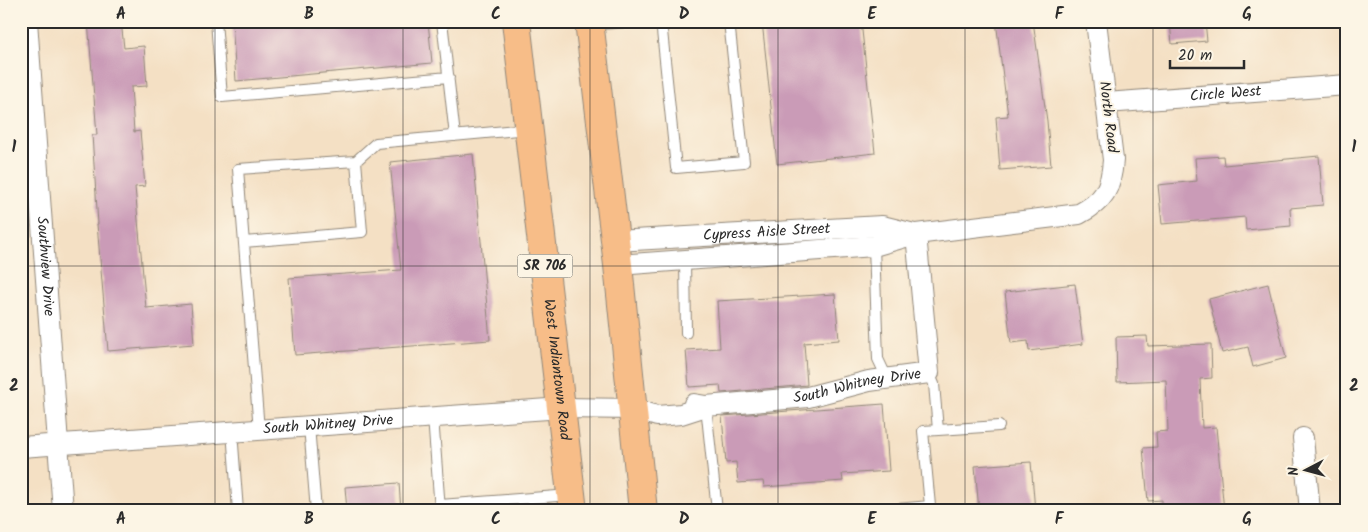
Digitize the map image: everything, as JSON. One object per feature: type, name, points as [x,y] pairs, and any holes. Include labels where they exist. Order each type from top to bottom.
[{"type":"main road","name":"West Indiantown Road","points":[[516,21],[572,503]]},
{"type":"main road","points":[[589,23],[617,253],[643,511]]},
{"type":"street","name":"Southview Drive","points":[[27,21],[63,511]]},
{"type":"street","name":"North Road","points":[[1094,206],[1105,194],[1112,178],[1113,160],[1096,21]]},
{"type":"street","name":"Circle West","points":[[1106,102],[1347,85]]},
{"type":"street","name":"Cypress Aisle Street","points":[[617,253],[685,259],[874,246],[916,234],[1079,214],[1094,206]]},
{"type":"street","name":"Cypress Aisle Street","points":[[617,253],[882,226],[916,234]]},
{"type":"street","name":"South Whitney Drive","points":[[21,447],[562,408],[634,410],[649,404],[675,402],[706,406],[808,397],[869,381],[929,373],[916,234]]},
{"type":"street","points":[[1302,438],[1310,511]]},
{"type":"lane","points":[[216,21],[222,97],[449,77]]},
{"type":"lane","points":[[442,21],[455,136]]},
{"type":"lane","points":[[589,23],[638,21]]},
{"type":"lane","points":[[661,21],[676,168],[744,162],[729,21]]},
{"type":"lane","points":[[259,430],[238,169],[356,161],[376,143],[528,128]]},
{"type":"lane","points":[[244,242],[362,232],[356,161]]},
{"type":"lane","points":[[874,246],[878,360],[887,378]]},
{"type":"lane","points":[[685,259],[686,333]]},
{"type":"lane","points":[[929,373],[934,384],[938,430]]},
{"type":"lane","points":[[706,406],[718,511]]},
{"type":"lane","points":[[433,417],[440,508],[572,503]]},
{"type":"lane","points":[[309,426],[316,511]]},
{"type":"lane","points":[[874,511],[930,508],[923,431],[999,426]]},
{"type":"lane","points":[[232,431],[238,511]]},
{"type":"building","points":[[88,21],[121,21],[124,48],[144,46],[147,86],[131,87],[134,132],[140,131],[145,186],[135,187],[146,308],[191,304],[194,344],[108,351],[97,224],[92,135],[97,135]]},
{"type":"building","points":[[232,21],[428,21],[432,63],[236,81]]},
{"type":"building","points":[[762,21],[861,21],[875,153],[777,164]]},
{"type":"building","points":[[996,21],[1033,21],[1047,121],[1051,166],[1000,170],[996,117],[1008,116]]},
{"type":"building","points":[[1170,21],[1205,21],[1207,41],[1172,44]]},
{"type":"building","points":[[473,154],[490,340],[295,355],[289,278],[401,270],[390,162]]},
{"type":"building","points":[[1223,156],[1224,165],[1319,156],[1323,205],[1290,208],[1291,226],[1246,230],[1245,217],[1162,224],[1158,185],[1197,181],[1195,158]]},
{"type":"building","points":[[1075,284],[1083,344],[1029,351],[1028,341],[1011,343],[1005,292]]},
{"type":"building","points":[[1268,284],[1286,358],[1253,367],[1248,347],[1222,353],[1209,299]]},
{"type":"building","points":[[835,294],[839,340],[804,343],[807,385],[721,393],[720,385],[689,387],[686,350],[720,348],[717,301]]},
{"type":"building","points":[[1147,336],[1148,346],[1211,344],[1212,378],[1200,379],[1202,428],[1216,427],[1224,511],[1162,511],[1162,500],[1148,501],[1143,448],[1157,447],[1156,432],[1168,431],[1166,380],[1117,382],[1116,337]]},
{"type":"building","points":[[884,404],[889,471],[842,474],[843,481],[764,487],[763,481],[738,483],[736,462],[726,463],[722,416]]},
{"type":"building","points":[[1031,462],[1035,511],[979,511],[975,466]]},
{"type":"building","points":[[399,483],[401,511],[347,511],[345,487]]}]
